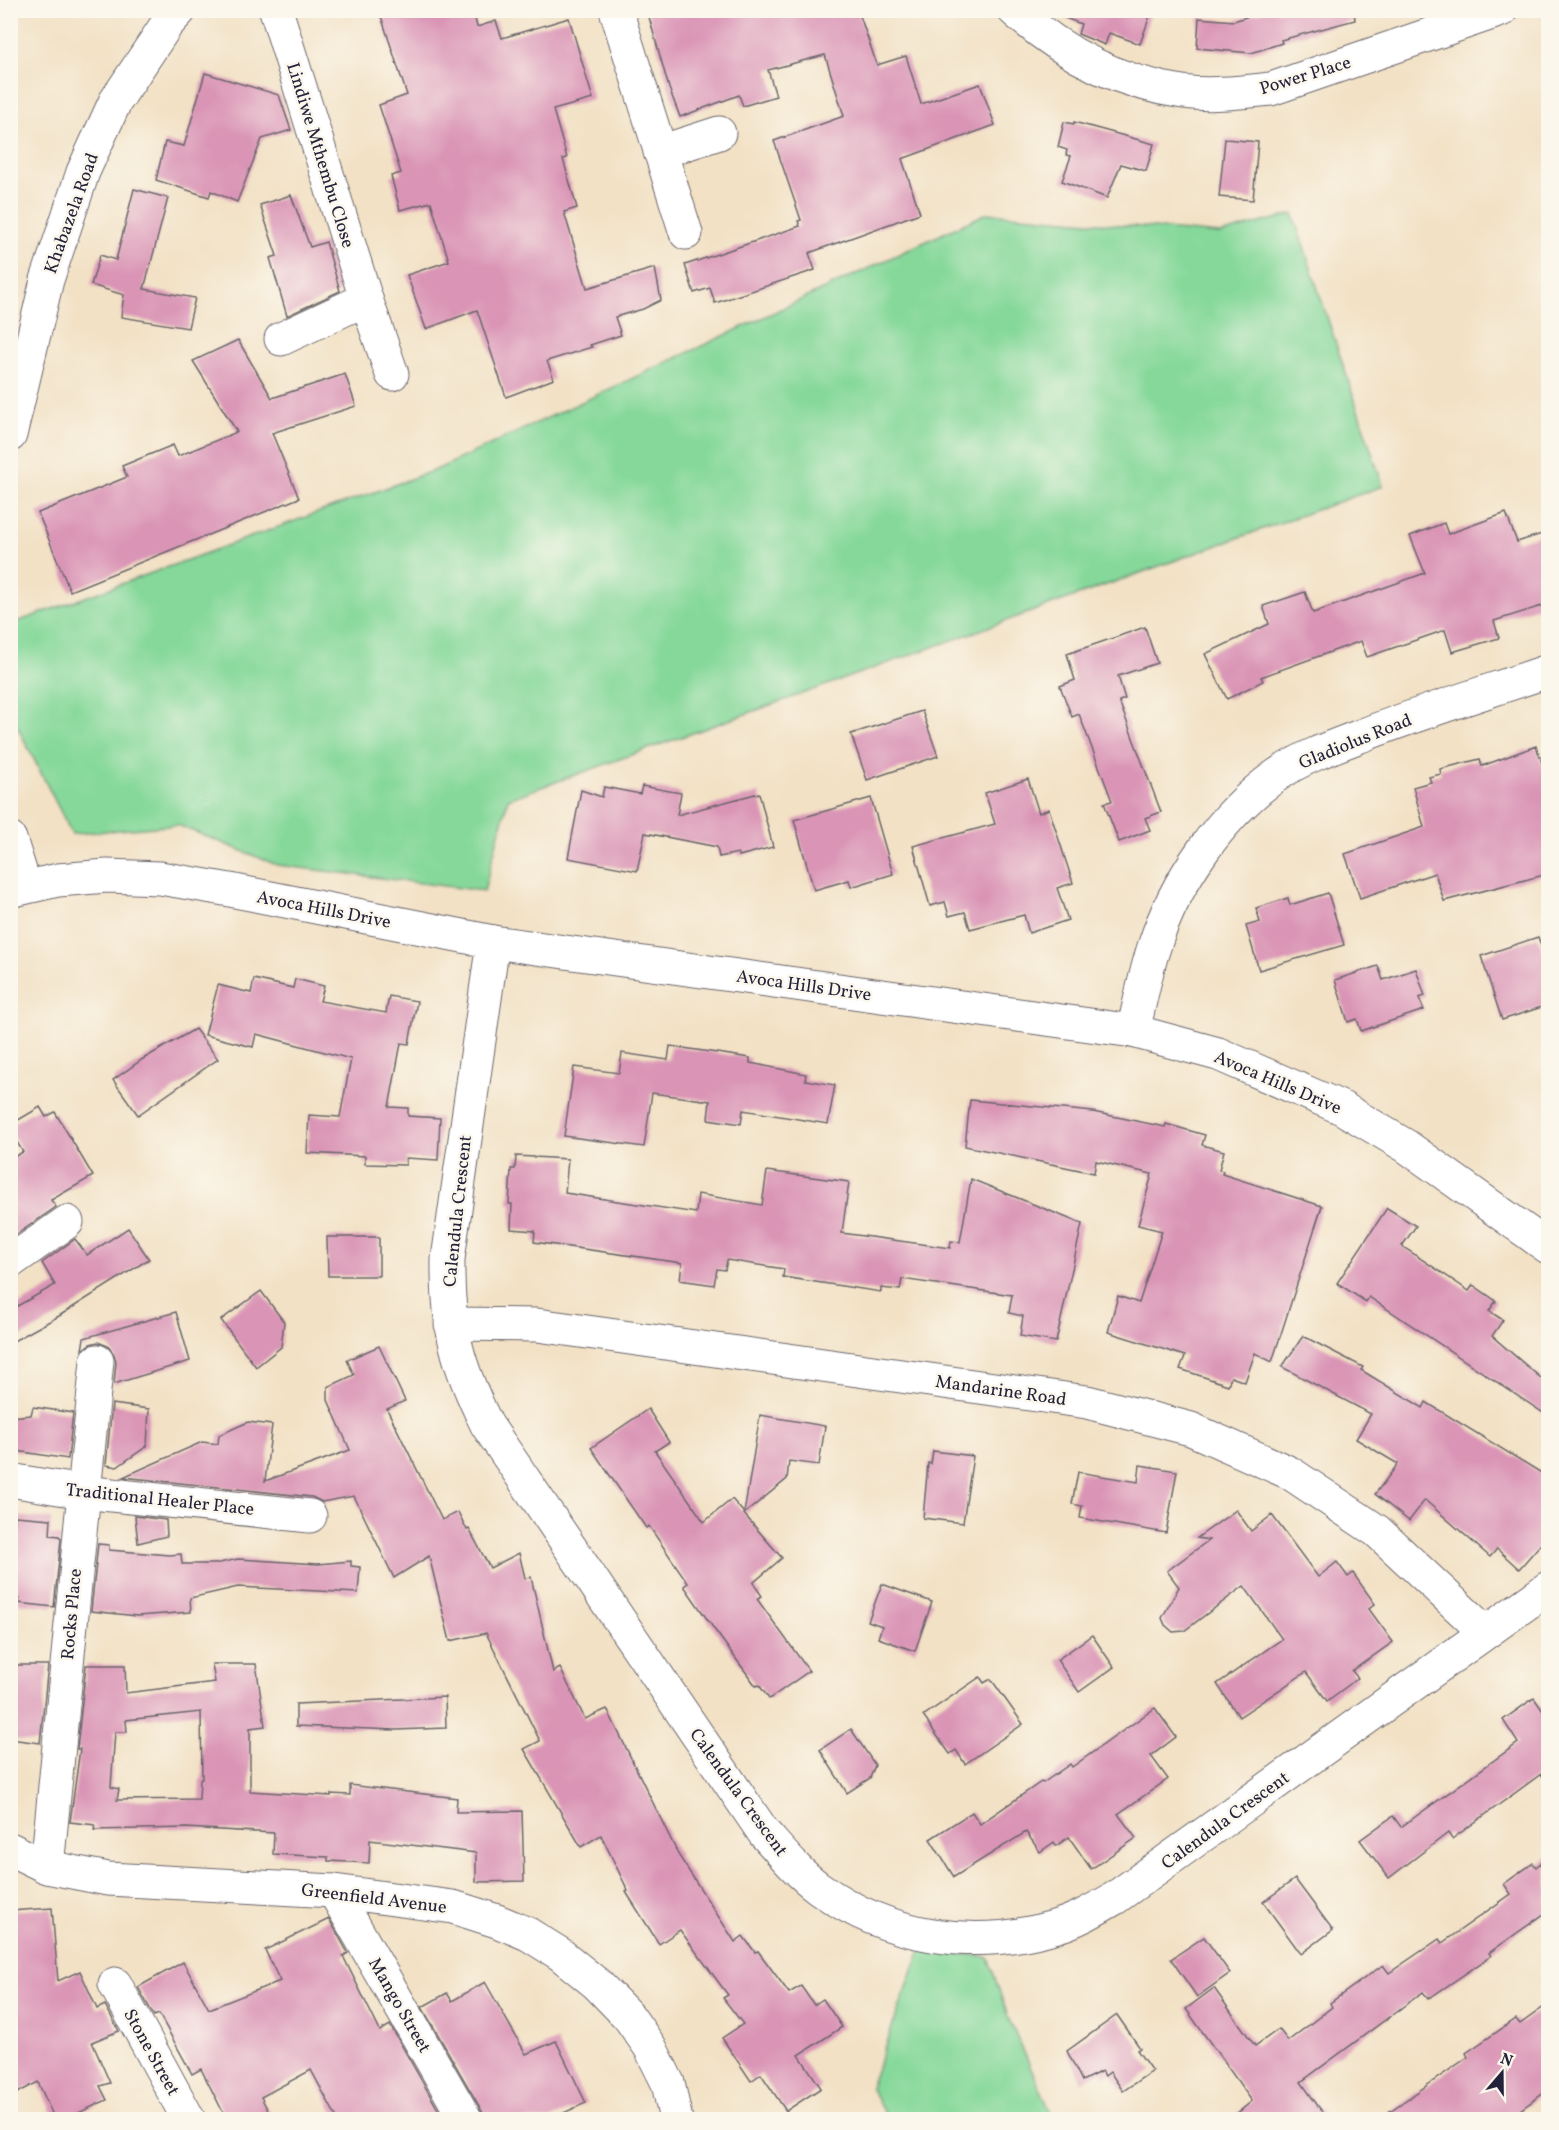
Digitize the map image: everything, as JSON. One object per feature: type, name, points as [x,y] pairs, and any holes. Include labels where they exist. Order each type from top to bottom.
[{"type":"street","name":"Khabazela Road","points":[[10,435],[47,280],[83,172],[115,102],[167,24],[180,10]]},
{"type":"street","name":"Lindiwe Mthembu Close","points":[[276,10],[366,299],[392,374]]},
{"type":"street","points":[[616,10],[686,233]]},
{"type":"street","name":"Power Place","points":[[1014,10],[1031,26],[1083,60],[1135,82],[1184,92],[1232,93],[1270,89],[1501,10]]},
{"type":"street","points":[[660,152],[719,133]]},
{"type":"street","points":[[281,339],[366,299]]},
{"type":"street","name":"Gladiolus Road","points":[[1133,1031],[1154,946],[1179,890],[1213,836],[1247,799],[1278,774],[1318,752],[1385,726],[1548,671]]},
{"type":"street","points":[[10,839],[18,889]]},
{"type":"street","name":"Avoca Hills Drive","points":[[18,889],[58,880],[107,876],[160,878],[493,942],[1133,1031],[1218,1054],[1342,1108],[1406,1146],[1548,1247]]},
{"type":"street","name":"Calendula Crescent","points":[[493,942],[448,1259],[451,1324],[461,1368],[487,1425],[764,1833],[789,1862],[818,1887],[850,1908],[885,1923],[921,1934],[955,1939],[988,1939],[1022,1935],[1054,1927],[1086,1915],[1115,1898],[1548,1588]]},
{"type":"street","points":[[10,1262],[67,1222]]},
{"type":"street","name":"Mandarine Road","points":[[451,1324],[537,1325],[1087,1402],[1191,1429],[1290,1473],[1377,1531],[1485,1632]]},
{"type":"street","name":"Rocks Place","points":[[47,1867],[97,1361]]},
{"type":"street","name":"Traditional Healer Place","points":[[10,1480],[83,1492],[310,1516]]},
{"type":"street","name":"Greenfield Avenue","points":[[10,1849],[47,1867],[108,1879],[334,1890],[409,1899],[453,1907],[528,1934],[560,1954],[597,1984],[629,2018],[650,2047],[668,2083],[676,2120]]},
{"type":"street","name":"Mango Street","points":[[334,1890],[466,2120]]},
{"type":"street","name":"Stone Street","points":[[115,1984],[189,2120]]},
{"type":"green space","points":[[987,213],[1220,234],[1293,214],[1383,486],[508,799],[484,891],[277,865],[178,825],[72,834],[11,714],[11,624],[438,469]]},
{"type":"green space","points":[[921,1949],[988,1957],[1008,2017],[1054,2119],[888,2119],[870,2087]]},
{"type":"building","points":[[379,10],[473,10],[477,27],[496,21],[502,38],[569,18],[593,99],[553,110],[567,158],[563,159],[577,208],[564,212],[587,288],[655,268],[661,300],[643,309],[615,317],[621,335],[547,361],[554,379],[506,397],[477,310],[426,329],[407,275],[449,261],[431,202],[400,210],[391,176],[401,173],[379,105],[407,95]]},
{"type":"building","points":[[647,10],[858,10],[877,65],[906,56],[921,104],[980,84],[995,125],[902,159],[920,213],[809,253],[815,270],[715,303],[710,288],[694,293],[685,265],[800,226],[798,221],[801,220],[774,141],[844,116],[825,55],[768,70],[776,96],[743,106],[739,95],[680,117],[669,88]]},
{"type":"building","points":[[1057,10],[1152,10],[1140,44],[1109,33],[1105,45],[1078,34],[1081,24],[1057,15]]},
{"type":"building","points":[[1267,10],[1354,10],[1355,20],[1281,40],[1282,43],[1251,53],[1197,48],[1199,18],[1234,21]]},
{"type":"building","points":[[205,73],[279,95],[291,130],[262,139],[237,202],[211,191],[209,197],[156,180],[165,142],[184,146]]},
{"type":"building","points":[[1064,122],[1074,124],[1074,122],[1154,144],[1146,171],[1121,164],[1107,198],[1062,181],[1071,156],[1066,155],[1067,150],[1058,147]]},
{"type":"building","points":[[1225,139],[1258,142],[1253,200],[1219,197]]},
{"type":"building","points":[[134,189],[168,198],[144,289],[195,298],[188,328],[121,317],[124,295],[91,285],[100,255],[116,260]]},
{"type":"building","points":[[291,195],[310,247],[326,242],[340,291],[287,316],[270,258],[277,256],[260,205]]},
{"type":"building","points":[[238,340],[272,398],[345,374],[356,406],[272,433],[299,498],[70,591],[38,513],[127,477],[122,466],[173,445],[178,456],[237,432],[193,361]]},
{"type":"building","points":[[1506,513],[1517,542],[1548,532],[1548,604],[1494,621],[1499,638],[1452,652],[1445,630],[1367,657],[1361,641],[1261,677],[1263,681],[1227,699],[1205,654],[1269,624],[1263,606],[1305,592],[1313,613],[1425,573],[1410,536],[1444,523],[1448,534]]},
{"type":"building","points":[[1145,627],[1157,663],[1118,676],[1125,699],[1119,701],[1161,812],[1145,818],[1150,830],[1119,842],[1104,803],[1112,801],[1079,714],[1072,717],[1060,686],[1075,680],[1067,654]]},
{"type":"building","points":[[922,711],[938,756],[867,780],[851,734]]},
{"type":"building","points":[[1536,746],[1548,779],[1548,874],[1444,901],[1435,873],[1360,898],[1345,854],[1424,827],[1413,787],[1431,782],[1429,777],[1441,774],[1440,769],[1480,759],[1482,766]]},
{"type":"building","points":[[1028,779],[1039,813],[1049,809],[1073,883],[1057,888],[1068,920],[1029,933],[1024,915],[970,929],[965,912],[949,916],[945,902],[930,906],[913,846],[995,824],[985,793]]},
{"type":"building","points":[[642,786],[681,793],[677,815],[759,793],[773,847],[739,856],[738,853],[719,857],[717,847],[645,833],[637,871],[568,858],[581,790],[602,797],[604,787],[640,794]]},
{"type":"building","points":[[871,798],[893,874],[851,887],[849,880],[814,890],[794,820]]},
{"type":"building","points":[[1328,893],[1344,945],[1259,970],[1246,926],[1260,922],[1256,908],[1288,898],[1290,905]]},
{"type":"building","points":[[1538,937],[1548,965],[1548,1005],[1502,1020],[1481,956]]},
{"type":"building","points":[[1378,966],[1383,980],[1416,969],[1425,996],[1419,998],[1424,1010],[1361,1031],[1357,1019],[1348,1022],[1335,980]]},
{"type":"building","points":[[254,979],[293,988],[295,979],[324,986],[320,1001],[386,1013],[389,996],[417,1001],[409,1044],[401,1043],[389,1107],[408,1108],[408,1116],[440,1118],[438,1160],[406,1158],[406,1165],[365,1164],[365,1156],[307,1153],[309,1115],[340,1117],[351,1059],[256,1034],[253,1047],[205,1035],[218,985],[251,993]]},
{"type":"building","points":[[195,1029],[218,1059],[138,1115],[113,1080],[143,1059]]},
{"type":"building","points":[[670,1046],[750,1058],[750,1063],[806,1074],[805,1080],[835,1085],[828,1124],[743,1110],[741,1124],[708,1119],[710,1101],[652,1093],[644,1147],[564,1136],[574,1067],[619,1073],[622,1053],[668,1060]]},
{"type":"building","points":[[970,1100],[1093,1112],[1165,1127],[1166,1124],[1205,1135],[1202,1145],[1224,1151],[1219,1170],[1223,1171],[1222,1174],[1322,1206],[1272,1362],[1255,1353],[1245,1382],[1231,1377],[1228,1385],[1180,1369],[1185,1356],[1108,1332],[1118,1296],[1139,1303],[1162,1231],[1138,1225],[1152,1174],[1096,1161],[1094,1173],[965,1146]]},
{"type":"building","points":[[40,1107],[46,1117],[55,1112],[93,1176],[51,1200],[56,1207],[10,1239],[10,1159],[23,1152],[10,1131],[10,1125]]},
{"type":"building","points":[[516,1156],[568,1159],[565,1193],[696,1213],[698,1194],[762,1205],[767,1171],[849,1182],[842,1233],[950,1248],[951,1241],[960,1242],[971,1179],[1082,1224],[1056,1342],[1020,1336],[1023,1316],[1009,1313],[1012,1295],[902,1279],[900,1290],[881,1288],[881,1292],[783,1277],[784,1269],[727,1260],[725,1270],[717,1269],[714,1285],[680,1280],[682,1263],[534,1242],[535,1231],[511,1229],[512,1204],[509,1204],[511,1169],[515,1169]]},
{"type":"building","points":[[1387,1208],[1416,1226],[1402,1246],[1469,1291],[1473,1285],[1496,1301],[1489,1311],[1503,1320],[1492,1336],[1548,1384],[1548,1416],[1369,1297],[1366,1302],[1337,1283]]},
{"type":"building","points":[[128,1228],[149,1259],[59,1316],[10,1343],[10,1310],[55,1285],[42,1263],[75,1239],[87,1255]]},
{"type":"building","points":[[327,1237],[379,1237],[379,1276],[328,1276]]},
{"type":"building","points":[[261,1291],[284,1322],[281,1347],[256,1367],[221,1320]]},
{"type":"building","points":[[176,1312],[190,1361],[114,1384],[116,1362],[108,1346],[98,1342],[82,1350],[84,1338]]},
{"type":"building","points":[[1303,1336],[1363,1367],[1361,1370],[1423,1408],[1426,1402],[1548,1477],[1548,1536],[1519,1569],[1497,1549],[1490,1557],[1425,1500],[1409,1521],[1375,1494],[1398,1464],[1356,1439],[1371,1414],[1282,1367]]},
{"type":"building","points":[[379,1346],[405,1401],[387,1409],[442,1520],[458,1512],[490,1568],[519,1553],[525,1578],[531,1577],[553,1672],[560,1668],[585,1719],[607,1709],[679,1856],[735,1942],[743,1936],[755,1952],[758,1951],[789,1993],[801,1986],[814,2005],[823,1999],[842,2027],[799,2055],[821,2088],[786,2111],[761,2074],[751,2081],[722,2038],[743,2024],[723,1998],[728,1995],[680,1930],[659,1944],[626,1892],[628,1891],[601,1835],[581,1847],[524,1749],[540,1741],[486,1633],[450,1641],[429,1556],[394,1578],[354,1496],[322,1502],[312,1497],[123,1477],[202,1442],[218,1444],[219,1435],[248,1422],[272,1425],[265,1481],[350,1450],[328,1400],[328,1387],[354,1375],[347,1360]]},
{"type":"building","points":[[112,1404],[149,1409],[147,1446],[117,1467],[106,1465]]},
{"type":"building","points":[[33,1407],[73,1413],[68,1459],[10,1450],[10,1417],[31,1415]]},
{"type":"building","points":[[648,1409],[669,1442],[655,1451],[704,1522],[732,1499],[744,1513],[760,1415],[825,1426],[819,1465],[789,1461],[787,1479],[744,1514],[782,1558],[753,1583],[762,1596],[757,1599],[809,1671],[769,1699],[759,1685],[756,1686],[714,1629],[684,1586],[688,1583],[649,1526],[646,1528],[591,1448]]},
{"type":"building","points":[[933,1451],[973,1456],[963,1523],[923,1518],[928,1463],[931,1464]]},
{"type":"building","points":[[1140,1465],[1177,1471],[1166,1533],[1080,1518],[1082,1506],[1072,1504],[1078,1472],[1138,1482]]},
{"type":"building","points":[[1236,1510],[1251,1531],[1272,1515],[1318,1577],[1337,1562],[1348,1577],[1353,1573],[1375,1604],[1369,1609],[1393,1642],[1352,1671],[1358,1678],[1327,1701],[1306,1672],[1239,1717],[1217,1684],[1282,1639],[1244,1586],[1184,1631],[1173,1632],[1165,1625],[1162,1618],[1179,1587],[1167,1571],[1209,1540],[1197,1538]]},
{"type":"building","points":[[15,1516],[51,1519],[50,1535],[59,1536],[61,1539],[54,1607],[18,1603],[19,1599],[10,1598]]},
{"type":"building","points":[[135,1516],[166,1520],[167,1536],[138,1543]]},
{"type":"building","points":[[98,1544],[109,1545],[109,1550],[181,1554],[182,1564],[215,1564],[238,1559],[318,1564],[351,1561],[351,1566],[360,1567],[358,1593],[238,1587],[190,1598],[191,1612],[137,1616],[91,1611]]},
{"type":"building","points":[[882,1584],[932,1602],[915,1651],[878,1638],[882,1626],[868,1621]]},
{"type":"building","points":[[1092,1635],[1114,1667],[1079,1692],[1057,1660]]},
{"type":"building","points":[[212,1664],[256,1664],[265,1726],[250,1728],[250,1791],[350,1795],[350,1785],[457,1798],[456,1812],[522,1811],[524,1881],[476,1882],[476,1853],[370,1840],[369,1863],[328,1861],[328,1857],[273,1854],[274,1833],[186,1828],[94,1830],[95,1825],[70,1822],[80,1749],[77,1749],[86,1665],[125,1665],[126,1693],[215,1682]],"holes":[[[201,1712],[202,1779],[200,1779],[199,1799],[117,1800],[119,1789],[111,1787],[115,1732],[127,1732],[126,1720]]]},
{"type":"building","points":[[10,1665],[48,1665],[40,1743],[10,1739]]},
{"type":"building","points":[[980,1677],[984,1683],[991,1679],[1023,1724],[965,1764],[956,1750],[950,1754],[923,1716]]},
{"type":"building","points":[[445,1697],[446,1728],[396,1730],[296,1726],[296,1704]]},
{"type":"building","points":[[1534,1698],[1548,1718],[1548,1785],[1541,1774],[1452,1839],[1448,1833],[1389,1878],[1360,1840],[1393,1816],[1401,1827],[1518,1743],[1503,1720]]},
{"type":"building","points":[[1155,1708],[1176,1737],[1151,1756],[1168,1779],[1118,1814],[1136,1838],[1091,1869],[1069,1837],[1056,1846],[1054,1842],[1040,1852],[1026,1832],[954,1877],[930,1839],[972,1812],[980,1824],[1070,1764],[1072,1767]]},
{"type":"building","points":[[851,1729],[875,1765],[870,1778],[847,1793],[820,1750]]},
{"type":"building","points":[[1548,1857],[1548,1911],[1489,1953],[1491,1956],[1428,1999],[1423,1992],[1301,2082],[1328,2120],[1229,2120],[1252,2101],[1186,2009],[1214,1988],[1255,2046],[1279,2029],[1288,2041],[1332,2007],[1330,2003],[1383,1965],[1389,1973],[1439,1939],[1442,1943],[1511,1894],[1504,1884],[1533,1863],[1536,1867]]},
{"type":"building","points":[[1295,1879],[1333,1930],[1301,1954],[1263,1902]]},
{"type":"building","points":[[52,1908],[58,1981],[80,1971],[97,2009],[105,2005],[119,2031],[92,2042],[110,2083],[100,2086],[107,2100],[63,2120],[55,2120],[38,2082],[10,2097],[10,1911]]},
{"type":"building","points":[[329,1919],[348,1953],[343,1956],[380,2031],[390,2025],[444,2120],[338,2120],[311,2070],[261,2097],[273,2120],[227,2120],[201,2069],[192,2074],[159,2014],[154,2016],[138,1987],[183,1962],[209,2009],[280,1981],[265,1950]]},
{"type":"building","points":[[1204,1937],[1230,1973],[1197,1997],[1171,1959]]},
{"type":"building","points":[[485,1982],[526,2054],[556,2041],[586,2103],[548,2120],[485,2120],[422,2007],[447,1993],[452,2001]]},
{"type":"building","points":[[1548,2004],[1548,2090],[1506,2120],[1377,2120],[1468,2057],[1466,2053],[1516,2019],[1520,2024]]},
{"type":"building","points":[[1117,2015],[1140,2048],[1137,2050],[1152,2071],[1123,2091],[1110,2072],[1105,2076],[1102,2071],[1082,2081],[1067,2051]]}]
